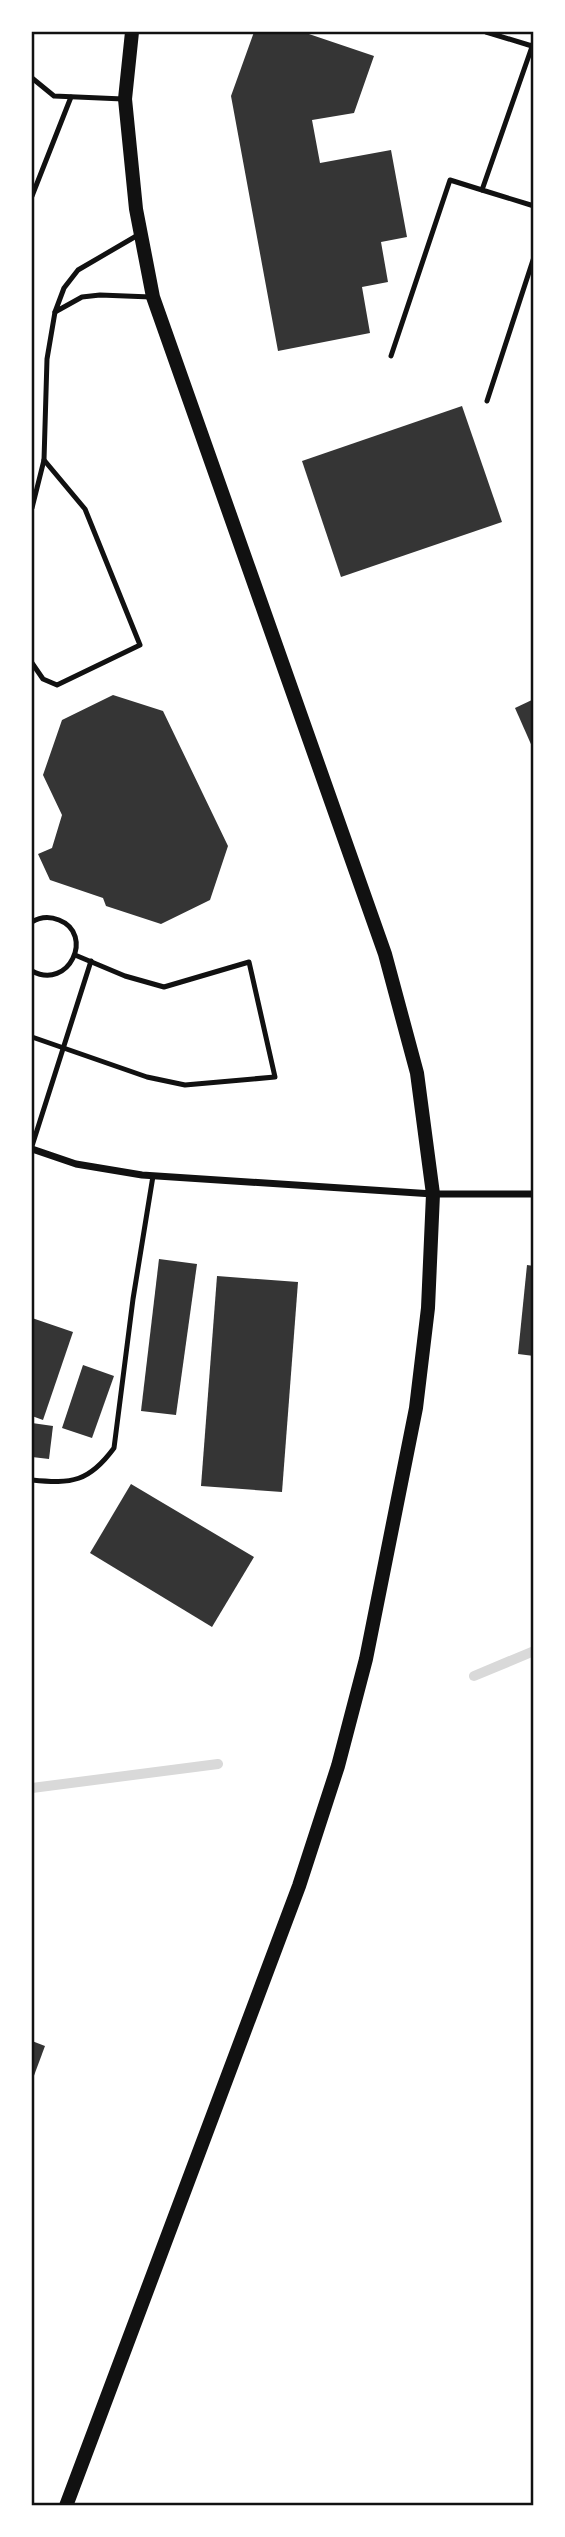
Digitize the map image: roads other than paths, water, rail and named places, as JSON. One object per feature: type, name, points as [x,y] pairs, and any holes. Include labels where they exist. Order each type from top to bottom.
[{"type":"main road","points":[[66,2505],[299,1886],[338,1766],[366,1658],[416,1408],[428,1308],[433,1194],[417,1073],[386,954],[153,297],[141,234],[125,99],[132,32]]},
{"type":"street","points":[[32,1147],[76,1164],[153,1176],[433,1194],[534,1194]]},
{"type":"lane","points":[[482,190],[533,44],[486,32]]},
{"type":"lane","points":[[32,80],[54,96],[125,99]]},
{"type":"lane","points":[[32,197],[71,97]]},
{"type":"lane","points":[[391,356],[450,180],[534,206]]},
{"type":"lane","points":[[32,508],[44,460],[47,359],[55,312],[64,288],[78,270],[141,234]]},
{"type":"lane","points":[[487,401],[534,257]]},
{"type":"lane","points":[[55,312],[82,298],[100,295],[153,297]]},
{"type":"lane","points":[[32,663],[43,679],[57,685],[140,645],[85,509],[44,460]]},
{"type":"lane","points":[[32,922],[45,917],[64,922],[75,936],[77,946],[75,955],[64,971],[54,975],[32,971]]},
{"type":"lane","points":[[32,1037],[147,1077],[185,1085],[275,1077],[248,962],[164,987],[125,976],[75,955]]},
{"type":"lane","points":[[32,1147],[90,961]]},
{"type":"lane","points":[[32,1480],[75,1481],[101,1467],[114,1448],[133,1299],[153,1176]]},
{"type":"waterway","points":[[474,1676],[534,1651]]},
{"type":"waterway","points":[[32,1788],[218,1764]]}]
